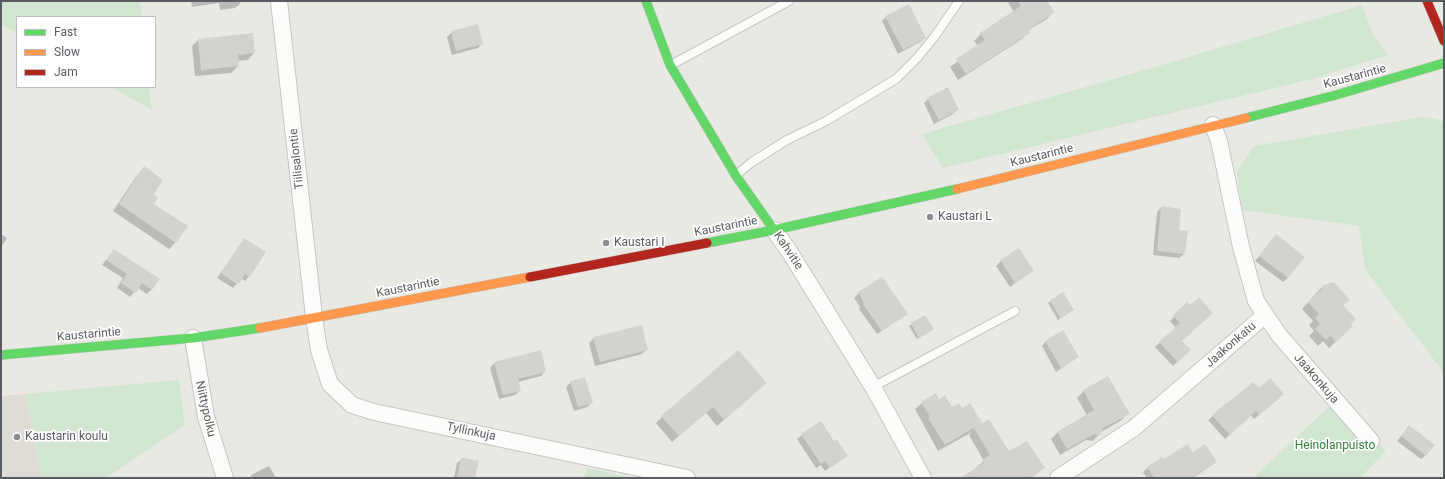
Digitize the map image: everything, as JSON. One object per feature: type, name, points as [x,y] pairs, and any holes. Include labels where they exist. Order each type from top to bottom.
[{"type":"main road","name":"Kahvitie","points":[[646,1],[670,65],[736,176],[774,230]]},
{"type":"main road","points":[[1427,1],[1444,41]]},
{"type":"main road","name":"Kaustarintie","points":[[1,356],[192,338],[251,330],[774,230],[968,187],[1336,95],[1444,63]]},
{"type":"street","name":"Tiilisalontie","points":[[280,1],[314,318]]},
{"type":"street","name":"Jaakonkatu","points":[[1058,478],[1134,428],[1264,316],[1256,301],[1241,247],[1221,148],[1213,125]]},
{"type":"street","name":"Kahvitie","points":[[774,230],[789,251],[873,387],[923,478]]},
{"type":"street","name":"Jaakonkuja","points":[[1264,316],[1311,374],[1371,440]]},
{"type":"street","name":"Tyllinkuja","points":[[314,318],[319,350],[330,384],[352,405],[374,412],[688,478]]},
{"type":"street","name":"Niittypolku","points":[[192,338],[206,416],[225,478]]},
{"type":"lane","points":[[670,65],[789,1]]},
{"type":"lane","points":[[736,176],[752,162],[787,140],[826,121],[896,79],[918,57],[935,36],[959,1]]},
{"type":"lane","points":[[873,387],[1015,311]]},
{"type":"shaded area","name":"Kaustarin koulu","points":[[25,394],[43,478],[1,478],[1,396]]},
{"type":"green space","points":[[1,1],[140,1],[142,16],[16,16],[16,32],[1,24]]},
{"type":"green space","points":[[1362,5],[1372,32],[1388,55],[1312,79],[943,168],[922,134],[1155,67]]},
{"type":"green space","points":[[113,88],[149,88],[152,110]]},
{"type":"green space","points":[[1423,117],[1440,120],[1444,125],[1444,373],[1365,269],[1359,226],[1242,210],[1237,172],[1254,146]]},
{"type":"green space","points":[[179,380],[185,425],[106,478],[43,478],[25,394]]},
{"type":"green space","name":"Heinolanpuisto","points":[[1335,401],[1386,451],[1360,478],[1253,478]]},
{"type":"green space","points":[[587,468],[632,478],[584,478]]},
{"type":"building","points":[[1018,1],[1047,1],[1055,12],[1028,30],[1030,33],[966,74],[956,59],[985,40],[980,33],[1021,6]]},
{"type":"building","points":[[909,4],[926,38],[903,50],[885,16]]},
{"type":"building","points":[[478,24],[483,44],[456,51],[451,31]]},
{"type":"building","points":[[253,33],[255,53],[238,55],[239,66],[201,70],[198,39]]},
{"type":"building","points":[[948,87],[959,110],[939,120],[927,98]]},
{"type":"building","points":[[144,166],[163,180],[154,194],[158,198],[154,204],[188,226],[176,243],[119,204]]},
{"type":"building","points":[[1161,206],[1181,209],[1179,230],[1188,231],[1185,254],[1157,251]]},
{"type":"building","points":[[1276,234],[1305,257],[1288,278],[1259,256]]},
{"type":"building","points":[[244,238],[266,252],[250,277],[245,274],[238,285],[221,273]]},
{"type":"building","points":[[1019,248],[1034,271],[1015,283],[1000,260]]},
{"type":"building","points":[[114,249],[160,279],[152,290],[142,283],[136,293],[121,283],[127,274],[106,260]]},
{"type":"building","points":[[882,277],[908,314],[882,331],[863,304],[864,303],[858,292]]},
{"type":"building","points":[[1334,282],[1350,300],[1343,305],[1356,319],[1351,324],[1353,326],[1336,342],[1331,336],[1326,340],[1315,329],[1320,324],[1315,318],[1319,314],[1308,302],[1322,289],[1321,286]]},
{"type":"building","points":[[1063,292],[1074,310],[1060,318],[1050,300]]},
{"type":"building","points":[[1199,297],[1213,313],[1182,341],[1191,350],[1178,362],[1159,342],[1180,323],[1173,315],[1187,302],[1190,305]]},
{"type":"building","points":[[925,315],[934,329],[919,338],[911,323]]},
{"type":"building","points":[[642,325],[648,350],[600,362],[593,337]]},
{"type":"building","points":[[1063,330],[1079,357],[1061,368],[1045,341]]},
{"type":"building","points":[[541,350],[546,372],[518,379],[521,391],[503,395],[494,362]]},
{"type":"building","points":[[738,350],[767,383],[724,420],[713,407],[679,436],[661,416]]},
{"type":"building","points":[[1108,376],[1130,414],[1103,428],[1101,435],[1094,434],[1067,449],[1057,432],[1094,410],[1083,390]]},
{"type":"building","points":[[585,377],[593,403],[578,407],[570,381]]},
{"type":"building","points":[[1270,378],[1284,394],[1259,415],[1256,411],[1230,435],[1212,415],[1253,382],[1259,388]]},
{"type":"building","points":[[936,393],[939,399],[945,395],[952,407],[959,403],[962,408],[970,403],[982,423],[945,445],[928,418],[930,417],[921,402]]},
{"type":"building","points":[[989,419],[1009,451],[1027,441],[1045,468],[1029,478],[960,478],[984,463],[982,460],[990,455],[974,428]]},
{"type":"building","points":[[821,421],[834,441],[837,440],[848,456],[830,468],[825,461],[821,464],[801,434]]},
{"type":"building","points":[[1409,425],[1435,445],[1426,456],[1401,436]]},
{"type":"building","points":[[1188,444],[1193,452],[1205,444],[1217,462],[1192,478],[1154,478],[1147,467],[1162,457],[1164,459]]},
{"type":"building","points":[[461,457],[479,461],[475,478],[457,478]]},
{"type":"traffic: fast","points":[[646,1],[670,65],[736,176],[774,230]]},
{"type":"traffic: fast","points":[[1246,118],[1336,95],[1444,63]]},
{"type":"traffic: fast","points":[[707,243],[774,230],[957,189]]},
{"type":"traffic: fast","points":[[1,355],[193,338],[260,328]]},
{"type":"traffic: slow","points":[[957,189],[1246,118]]},
{"type":"traffic: slow","points":[[260,328],[530,277]]},
{"type":"traffic: jam","points":[[1427,1],[1444,41]]},
{"type":"traffic: jam","points":[[530,277],[707,243]]},
{"type":"place","name":"Kaustari L","points":[[930,217]]},
{"type":"place","name":"Kaustari I","points":[[606,243]]},
{"type":"place","name":"Kaustarin koulu","points":[[17,437]]}]
